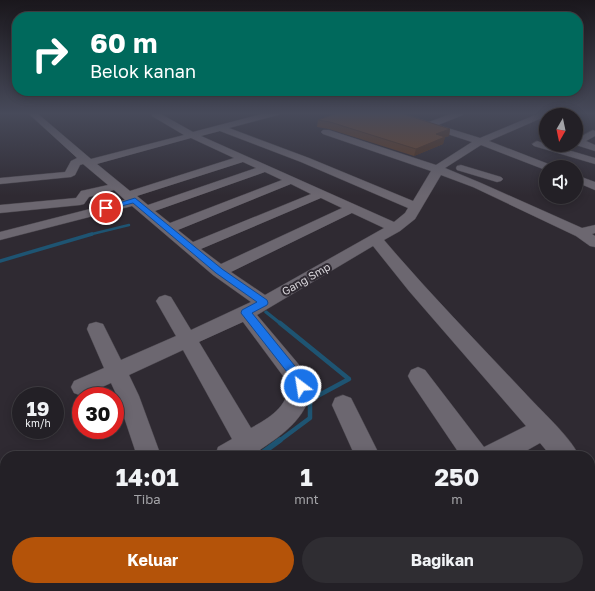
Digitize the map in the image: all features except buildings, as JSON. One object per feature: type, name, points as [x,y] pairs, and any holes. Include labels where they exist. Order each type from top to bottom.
[{"type":"street","points":[[60,141],[88,169]]},
{"type":"street","points":[[88,169],[174,141]]},
{"type":"street","points":[[204,141],[271,170],[394,228]]},
{"type":"street","points":[[254,141],[305,160],[416,207]]},
{"type":"street","points":[[352,141],[442,171],[588,231],[595,244]]},
{"type":"street","points":[[442,171],[480,141],[539,164]]},
{"type":"street","points":[[581,141],[578,142],[595,148]]},
{"type":"street","points":[[537,144],[595,161]]},
{"type":"street","points":[[561,160],[574,155]]},
{"type":"street","points":[[0,236],[78,216],[244,158]]},
{"type":"street","points":[[146,210],[305,160]]},
{"type":"street","points":[[442,171],[459,168],[469,161]]},
{"type":"street","points":[[0,180],[68,175],[75,163],[88,169],[117,186],[132,198],[219,271],[255,308],[299,379],[301,386],[295,404],[286,418],[235,451]]},
{"type":"street","points":[[459,168],[497,179]]},
{"type":"street","points":[[78,216],[88,169]]},
{"type":"street","name":"Gang Smp","points":[[82,387],[255,308],[394,228],[410,216],[436,172],[442,171]]},
{"type":"street","points":[[168,229],[292,180]]},
{"type":"street","points":[[583,180],[593,183]]},
{"type":"street","points":[[0,209],[82,198],[117,186]]},
{"type":"street","points":[[190,248],[321,194]]},
{"type":"street","points":[[22,231],[34,205]]},
{"type":"street","points":[[219,271],[352,208]]},
{"type":"street","points":[[375,239],[420,293],[563,451]]},
{"type":"street","points":[[165,301],[247,443]]},
{"type":"street","points":[[96,329],[128,396],[147,451]]},
{"type":"street","points":[[418,376],[471,451]]},
{"type":"street","points":[[343,405],[366,451]]},
{"type":"street","points":[[502,451],[544,429]]},
{"type":"waterway","points":[[92,234],[129,225]]},
{"type":"waterway","points":[[0,261],[92,234]]},
{"type":"waterway","points":[[266,312],[281,324]]},
{"type":"waterway","points":[[279,441],[310,418],[310,400],[349,379],[280,323]]},
{"type":"waterway","points":[[265,451],[280,440]]},
{"type":"route","points":[[106,208],[135,200],[219,271],[264,303],[246,313],[299,379],[301,386]]}]
